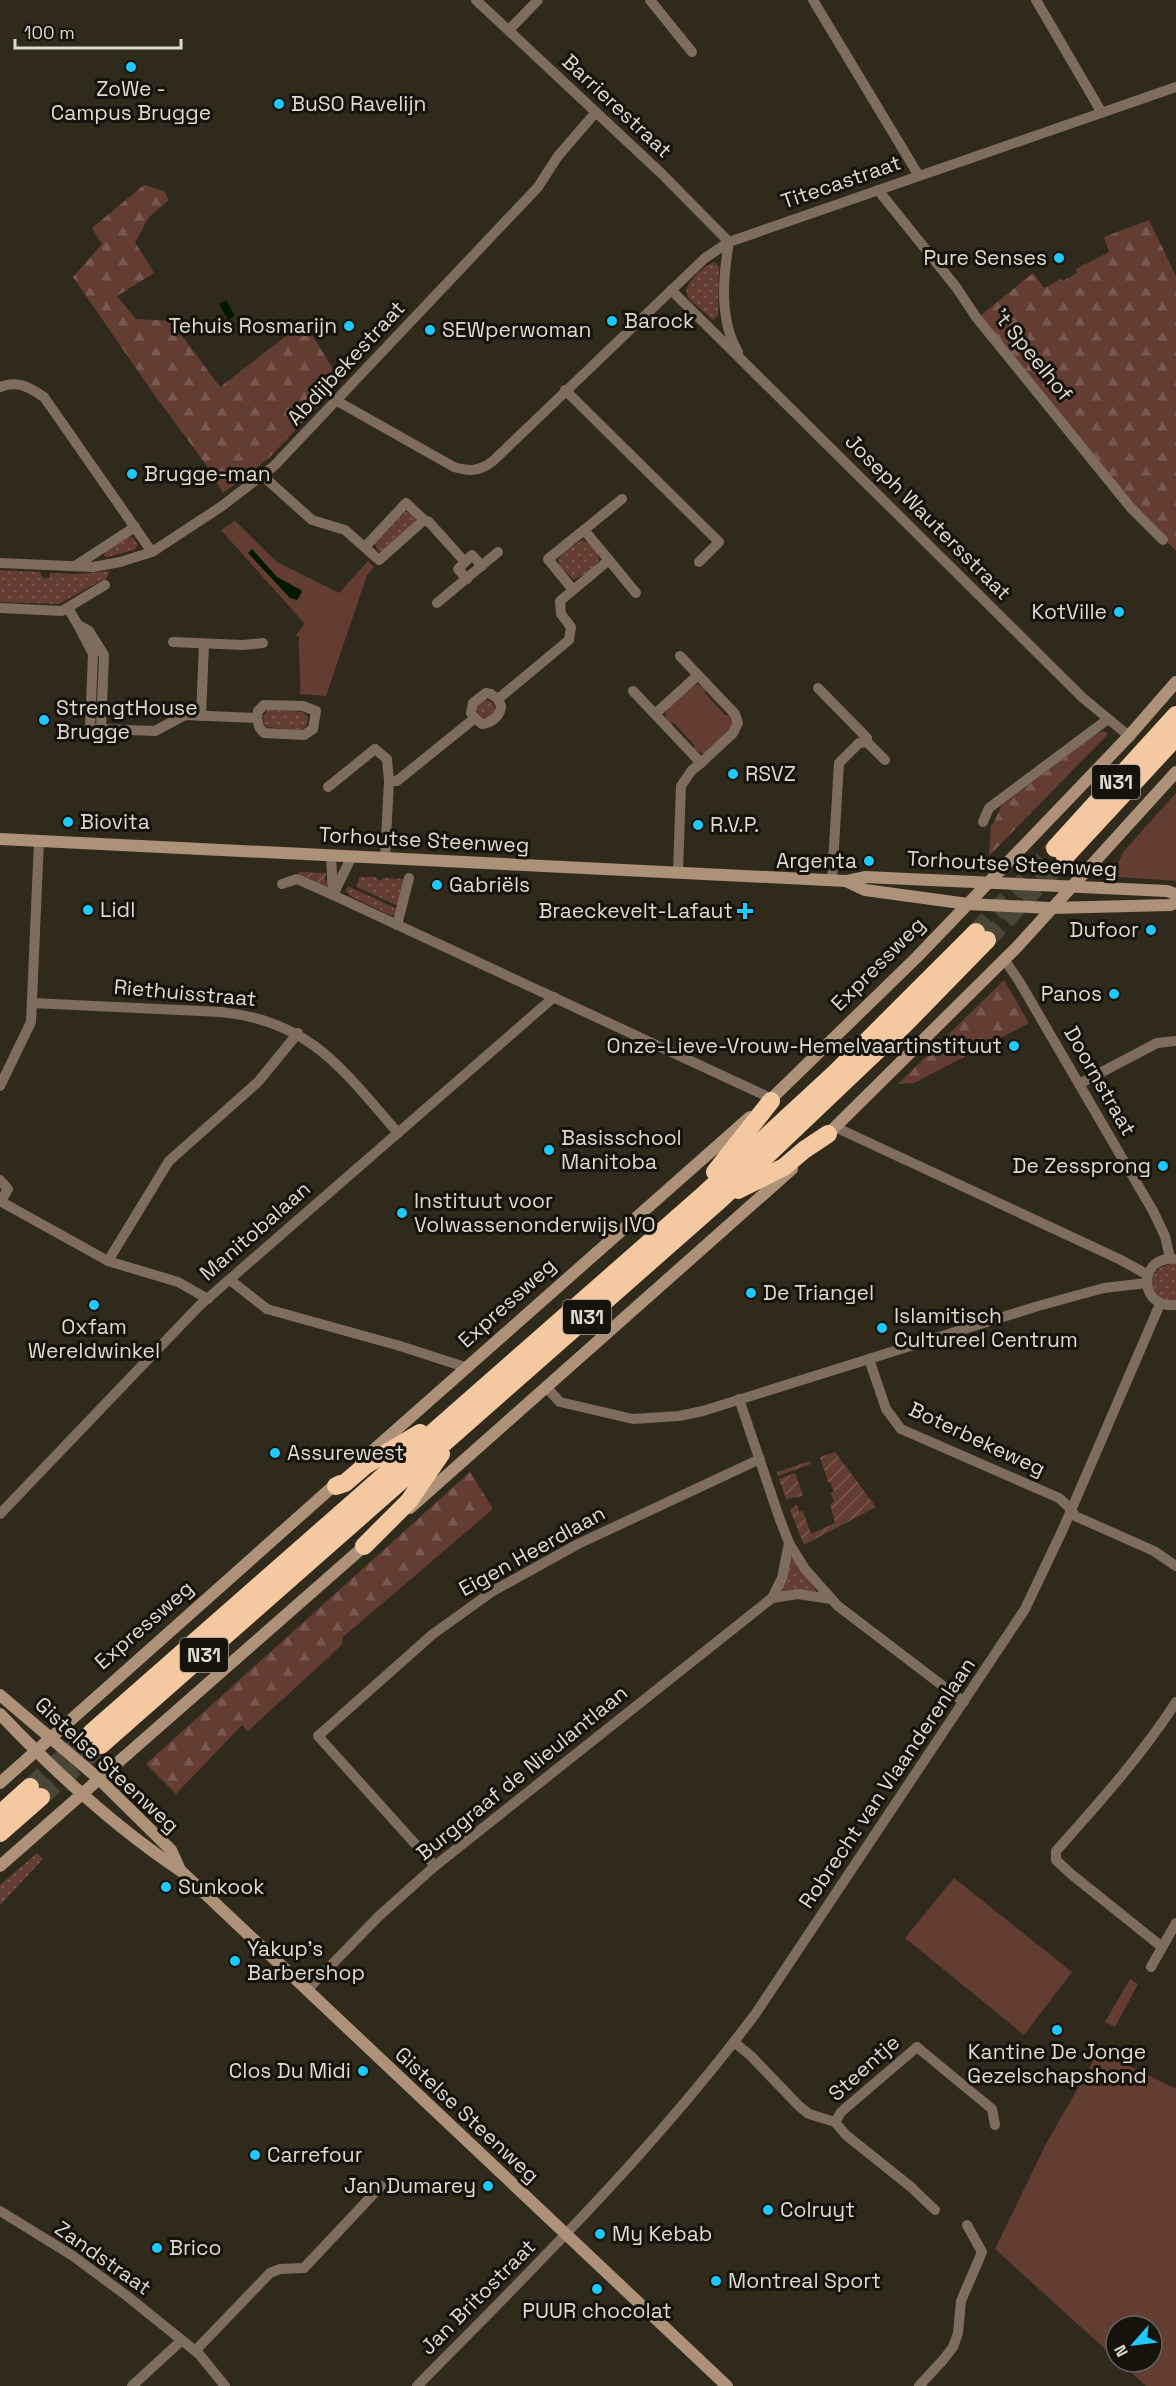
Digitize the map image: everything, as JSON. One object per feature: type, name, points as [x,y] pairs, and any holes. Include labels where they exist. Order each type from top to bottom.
[{"type":"highway","name":"N31","points":[[1176,716],[1060,852],[1176,736]]},
{"type":"highway","name":"N31","points":[[96,1739],[452,1427],[721,1199],[904,1025],[981,936],[452,1427]]},
{"type":"highway","points":[[700,1197],[712,1177],[771,1101]]},
{"type":"highway","points":[[721,1199],[784,1167],[831,1131]]},
{"type":"highway","points":[[336,1486],[345,1483],[366,1465],[412,1439],[433,1422],[452,1427],[409,1501],[364,1546]]},
{"type":"highway","points":[[0,1814],[35,1792],[0,1833]]},
{"type":"street","name":"Barrierestraat","points":[[476,0],[596,112],[729,242]]},
{"type":"street","points":[[509,30],[538,0]]},
{"type":"street","points":[[650,0],[692,52]]},
{"type":"street","points":[[813,0],[919,176]]},
{"type":"street","points":[[1036,0],[1102,113]]},
{"type":"street","name":"Titecastraat","points":[[337,400],[454,467],[474,471],[493,460],[705,258],[729,242],[1176,87]]},
{"type":"street","name":"Abdijbekestraat","points":[[0,563],[93,567],[120,562],[152,552],[263,476],[538,187],[558,156],[596,112]]},
{"type":"street","name":"'t Speelhof","points":[[878,190],[956,287],[976,317],[1131,508],[1163,540]]},
{"type":"street","name":"Joseph Wautersstraat","points":[[729,242],[725,262],[726,322],[734,345],[749,367]]},
{"type":"street","name":"Joseph Wautersstraat","points":[[671,290],[1091,705],[1129,736]]},
{"type":"street","points":[[0,387],[8,384],[26,384],[44,397],[152,552]]},
{"type":"street","points":[[565,390],[719,542],[699,562]]},
{"type":"street","points":[[263,476],[312,520],[345,530],[379,560],[424,520]]},
{"type":"street","points":[[573,590],[548,559],[622,499]]},
{"type":"street","points":[[365,547],[406,503],[429,522],[465,562]]},
{"type":"street","points":[[73,567],[135,527]]},
{"type":"street","points":[[584,530],[636,593]]},
{"type":"street","points":[[437,603],[498,552]]},
{"type":"street","points":[[467,579],[458,569],[472,555],[482,566]]},
{"type":"street","points":[[498,699],[569,640],[572,631],[559,608],[560,601],[609,560]]},
{"type":"street","points":[[0,608],[62,611],[105,585]]},
{"type":"street","points":[[68,608],[78,625],[89,631],[104,655],[101,729],[155,731],[185,715],[257,718]]},
{"type":"street","points":[[173,642],[243,645],[263,643]]},
{"type":"street","points":[[201,716],[204,644]]},
{"type":"street","points":[[678,871],[681,786],[692,770],[733,733],[738,723],[735,714],[680,656]]},
{"type":"street","points":[[655,714],[698,675]]},
{"type":"street","name":"Expressweg","points":[[0,1784],[336,1486],[341,1478],[771,1101],[893,982],[989,883],[1129,736],[1176,682]]},
{"type":"street","points":[[818,688],[867,738],[867,742],[885,760]]},
{"type":"street","points":[[633,691],[700,763]]},
{"type":"street","points":[[488,693],[498,699],[501,706],[499,715],[487,724],[477,722],[470,708],[479,697],[488,693]]},
{"type":"street","points":[[264,705],[303,706],[316,711],[313,729],[304,735],[264,733],[258,727],[257,718],[258,711],[264,705]]},
{"type":"street","points":[[389,781],[397,782],[475,718]]},
{"type":"street","points":[[983,822],[989,808],[1107,718]]},
{"type":"street","points":[[832,880],[839,763],[859,743],[867,742]]},
{"type":"street","points":[[328,787],[375,749],[387,759],[389,781],[385,858]]},
{"type":"street","points":[[0,1866],[547,1388],[799,1163],[1004,959],[1176,772]]},
{"type":"street","name":"Torhoutse Steenweg","points":[[0,839],[846,881],[865,877],[1167,891],[1176,894]]},
{"type":"street","points":[[0,1086],[30,1026],[39,841]]},
{"type":"street","points":[[331,855],[333,896]]},
{"type":"street","points":[[333,896],[352,856]]},
{"type":"street","points":[[397,925],[409,878]]},
{"type":"street","points":[[282,884],[297,879],[764,1095],[771,1101]]},
{"type":"street","name":"Torhoutse Steenweg","points":[[846,881],[865,890],[968,904],[1050,909],[1176,903]]},
{"type":"street","name":"Doornstraat","points":[[1004,959],[1161,1226],[1173,1258]]},
{"type":"street","name":"Manitobalaan","points":[[0,1514],[149,1357],[208,1299],[554,997]]},
{"type":"street","name":"Riethuisstraat","points":[[32,1003],[243,1014],[269,1021],[298,1034],[335,1062],[398,1133]]},
{"type":"street","points":[[108,1261],[169,1161],[258,1082],[298,1034]]},
{"type":"street","points":[[1079,1084],[1157,1042],[1176,1041]]},
{"type":"street","points":[[831,1131],[1119,1259],[1147,1279]]},
{"type":"street","points":[[0,1180],[8,1189],[0,1201],[108,1261],[178,1282],[208,1299]]},
{"type":"street","points":[[1173,1258],[1156,1263],[1147,1279],[1150,1294],[1160,1304],[1176,1305]]},
{"type":"street","points":[[547,1388],[560,1402],[633,1419],[679,1416],[1104,1288],[1147,1279]]},
{"type":"street","points":[[230,1280],[267,1309],[400,1346],[468,1368]]},
{"type":"street","name":"Robrecht van Vlaanderenlaan","points":[[566,2235],[707,2076],[734,2042],[800,1948],[1025,1608],[1071,1509],[1160,1304]]},
{"type":"street","name":"Boterbekeweg","points":[[869,1359],[886,1409],[901,1429],[1059,1498],[1071,1509],[1074,1516],[1154,1551],[1176,1566]]},
{"type":"street","points":[[739,1399],[789,1543],[805,1569],[831,1599],[964,1702]]},
{"type":"street","name":"Eigen Heerdlaan","points":[[435,1866],[318,1736],[433,1634],[494,1591],[578,1544],[760,1459]]},
{"type":"street","name":"Burggraaf de Nieulantlaan","points":[[307,1990],[366,1929],[435,1866],[772,1598],[782,1578],[789,1543]]},
{"type":"street","points":[[772,1598],[798,1593],[831,1599]]},
{"type":"street","name":"Gistelse Steenweg","points":[[0,1695],[51,1737],[91,1787],[138,1839],[181,1871],[727,2386]]},
{"type":"street","points":[[1162,1947],[1071,1874],[1056,1860],[1056,1851],[1160,1727],[1176,1702]]},
{"type":"street","name":"Gistelse Steenweg","points":[[0,1714],[36,1750],[91,1787],[171,1850],[181,1871]]},
{"type":"street","points":[[1151,1966],[1176,1923]]},
{"type":"street","name":"Steentje","points":[[734,2042],[751,2056],[799,2106],[809,2114],[835,2122],[846,2135],[911,2187],[935,2210]]},
{"type":"street","name":"Steentje","points":[[835,2122],[841,2112],[917,2047],[992,2109],[995,2125]]},
{"type":"street","points":[[195,2351],[270,2272],[280,2269],[304,2268],[381,2186]]},
{"type":"street","name":"Zandstraat","points":[[0,2211],[73,2256],[182,2340],[195,2351],[225,2386]]},
{"type":"street","points":[[919,2386],[943,2360],[958,2333],[961,2301],[982,2252],[966,2225]]},
{"type":"street","name":"Jan Britostraat","points":[[417,2386],[566,2235]]},
{"type":"street","points":[[132,2386],[182,2340]]},
{"type":"green space","points":[[144,185],[164,191],[169,200],[149,217],[135,242],[154,273],[117,296],[136,319],[171,321],[220,387],[304,322],[341,382],[269,458],[223,493],[207,466],[153,393],[73,277],[102,244],[92,228]]},
{"type":"green space","points":[[1149,220],[1176,276],[1176,551],[1131,504],[980,316],[1033,273],[1044,288],[1061,279],[1063,281],[1077,273],[1076,269],[1109,252],[1104,237]]},
{"type":"green space","points":[[715,262],[719,267],[718,315],[713,320],[689,299],[686,290],[698,273]]},
{"type":"green space","points":[[405,512],[415,518],[415,522],[381,552],[378,551],[375,544]]},
{"type":"green space","points":[[235,521],[277,562],[339,593],[368,561],[374,567],[367,575],[326,696],[300,694],[299,636],[295,636],[305,624],[221,530]]},
{"type":"green space","points":[[133,537],[138,545],[134,550],[104,556],[105,552],[127,538]]},
{"type":"green space","points":[[582,540],[593,547],[599,559],[588,572],[573,579],[560,566],[558,560],[562,554]]},
{"type":"green space","points":[[0,570],[40,572],[43,578],[49,578],[50,573],[77,574],[110,571],[104,583],[102,580],[59,604],[0,602]]},
{"type":"green space","points":[[696,684],[705,688],[705,693],[725,715],[731,715],[733,718],[733,728],[704,754],[694,750],[694,745],[674,723],[668,723],[665,718],[666,710]]},
{"type":"green space","points":[[482,700],[490,700],[495,705],[493,716],[482,718],[477,713],[477,705]]},
{"type":"green space","points":[[268,710],[303,712],[308,717],[307,725],[301,730],[267,727],[263,716]]},
{"type":"green space","points":[[1104,731],[1108,734],[989,856],[991,825],[1002,805],[1096,734]]},
{"type":"green space","points":[[1176,793],[1176,881],[1119,877],[1114,873],[1123,852]]},
{"type":"green space","points":[[299,872],[326,873],[327,887],[299,877]]},
{"type":"green space","points":[[359,877],[376,877],[377,880],[404,879],[398,906],[357,887]]},
{"type":"green space","points":[[348,886],[397,909],[396,914],[392,916],[350,896],[346,891]]},
{"type":"green space","points":[[1004,980],[1029,1023],[914,1083],[898,1084]]},
{"type":"green space","points":[[1176,1263],[1176,1302],[1162,1301],[1151,1286],[1154,1276],[1162,1267]]},
{"type":"green space","points":[[835,1452],[876,1507],[804,1545],[790,1510],[797,1504],[799,1512],[803,1511],[811,1534],[835,1523],[830,1504],[834,1502],[831,1493],[834,1492],[828,1482],[820,1457]]},
{"type":"green space","points":[[810,1461],[811,1464],[778,1476],[777,1472]]},
{"type":"green space","points":[[470,1472],[493,1509],[343,1637],[342,1644],[330,1656],[248,1731],[242,1725],[176,1794],[146,1764]]},
{"type":"green space","points":[[795,1473],[803,1496],[786,1499],[779,1479]]},
{"type":"green space","points":[[791,1556],[816,1590],[816,1591],[780,1593]]},
{"type":"green space","points":[[37,1853],[43,1859],[0,1905],[0,1885]]},
{"type":"green space","points":[[954,1878],[1072,1972],[1024,2035],[905,1938]]},
{"type":"green space","points":[[1130,1979],[1138,1984],[1115,2027],[1105,2022]]},
{"type":"green space","points":[[1099,2051],[1176,2089],[1176,2386],[1146,2386],[1133,2374],[1164,2374],[1164,2314],[1104,2314],[1104,2348],[995,2249],[1046,2144]]},
{"type":"shaded area","points":[[226,300],[235,316],[228,320],[219,304]]},
{"type":"shaded area","points":[[252,549],[277,577],[301,590],[297,600],[290,598],[248,553]]},
{"type":"tunnel","points":[[976,932],[1055,848]]},
{"type":"tunnel","points":[[987,940],[1065,857]]},
{"type":"tunnel","points":[[30,1787],[91,1733]]},
{"type":"tunnel","points":[[41,1797],[101,1745]]},
{"type":"place","name":"ZoWe - Campus Brugge","points":[[131,67]]},
{"type":"place","name":"BuSO Ravelijn","points":[[279,104]]},
{"type":"place","name":"Pure Senses","points":[[1059,258]]},
{"type":"place","name":"Barock","points":[[612,321]]},
{"type":"place","name":"Tehuis Rosmarijn","points":[[349,326]]},
{"type":"place","name":"SEWperwoman","points":[[430,330]]},
{"type":"place","name":"Brugge-man","points":[[132,474]]},
{"type":"place","name":"KotVille","points":[[1119,612]]},
{"type":"place","name":"StrengtHouse Brugge","points":[[44,720]]},
{"type":"place","name":"RSVZ","points":[[733,774]]},
{"type":"place","name":"Biovita","points":[[68,822]]},
{"type":"place","name":"R.V.P.","points":[[698,825]]},
{"type":"place","name":"Argenta","points":[[869,861]]},
{"type":"place","name":"Gabriëls","points":[[437,885]]},
{"type":"place","name":"Lidl","points":[[88,910]]},
{"type":"place","name":"Braeckevelt-Lafaut","points":[[745,911]]},
{"type":"place","name":"Dufoor","points":[[1151,930]]},
{"type":"place","name":"Panos","points":[[1114,994]]},
{"type":"place","name":"Onze-Lieve-Vrouw-Hemelvaartinstituut","points":[[1014,1046]]},
{"type":"place","name":"Basisschool Manitoba","points":[[549,1150]]},
{"type":"place","name":"De Zessprong","points":[[1163,1166]]},
{"type":"place","name":"Instituut voor Volwassenonderwijs IVO","points":[[402,1213]]},
{"type":"place","name":"De Triangel","points":[[751,1293]]},
{"type":"place","name":"Oxfam Wereldwinkel","points":[[94,1305]]},
{"type":"place","name":"Islamitisch Cultureel Centrum","points":[[882,1328]]},
{"type":"place","name":"Assurewest","points":[[275,1453]]},
{"type":"place","name":"Sunkook","points":[[166,1887]]},
{"type":"place","name":"Yakup's Barbershop","points":[[235,1961]]},
{"type":"place","name":"Kantine De Jonge Gezelschapshond","points":[[1057,2030]]},
{"type":"place","name":"Clos Du Midi","points":[[363,2071]]},
{"type":"place","name":"Carrefour","points":[[255,2155]]},
{"type":"place","name":"Jan Dumarey","points":[[488,2186]]},
{"type":"place","name":"Colruyt","points":[[768,2210]]},
{"type":"place","name":"My Kebab","points":[[600,2234]]},
{"type":"place","name":"Brico","points":[[157,2248]]},
{"type":"place","name":"Montreal Sport","points":[[716,2281]]},
{"type":"place","name":"PUUR chocolat","points":[[597,2289]]}]
